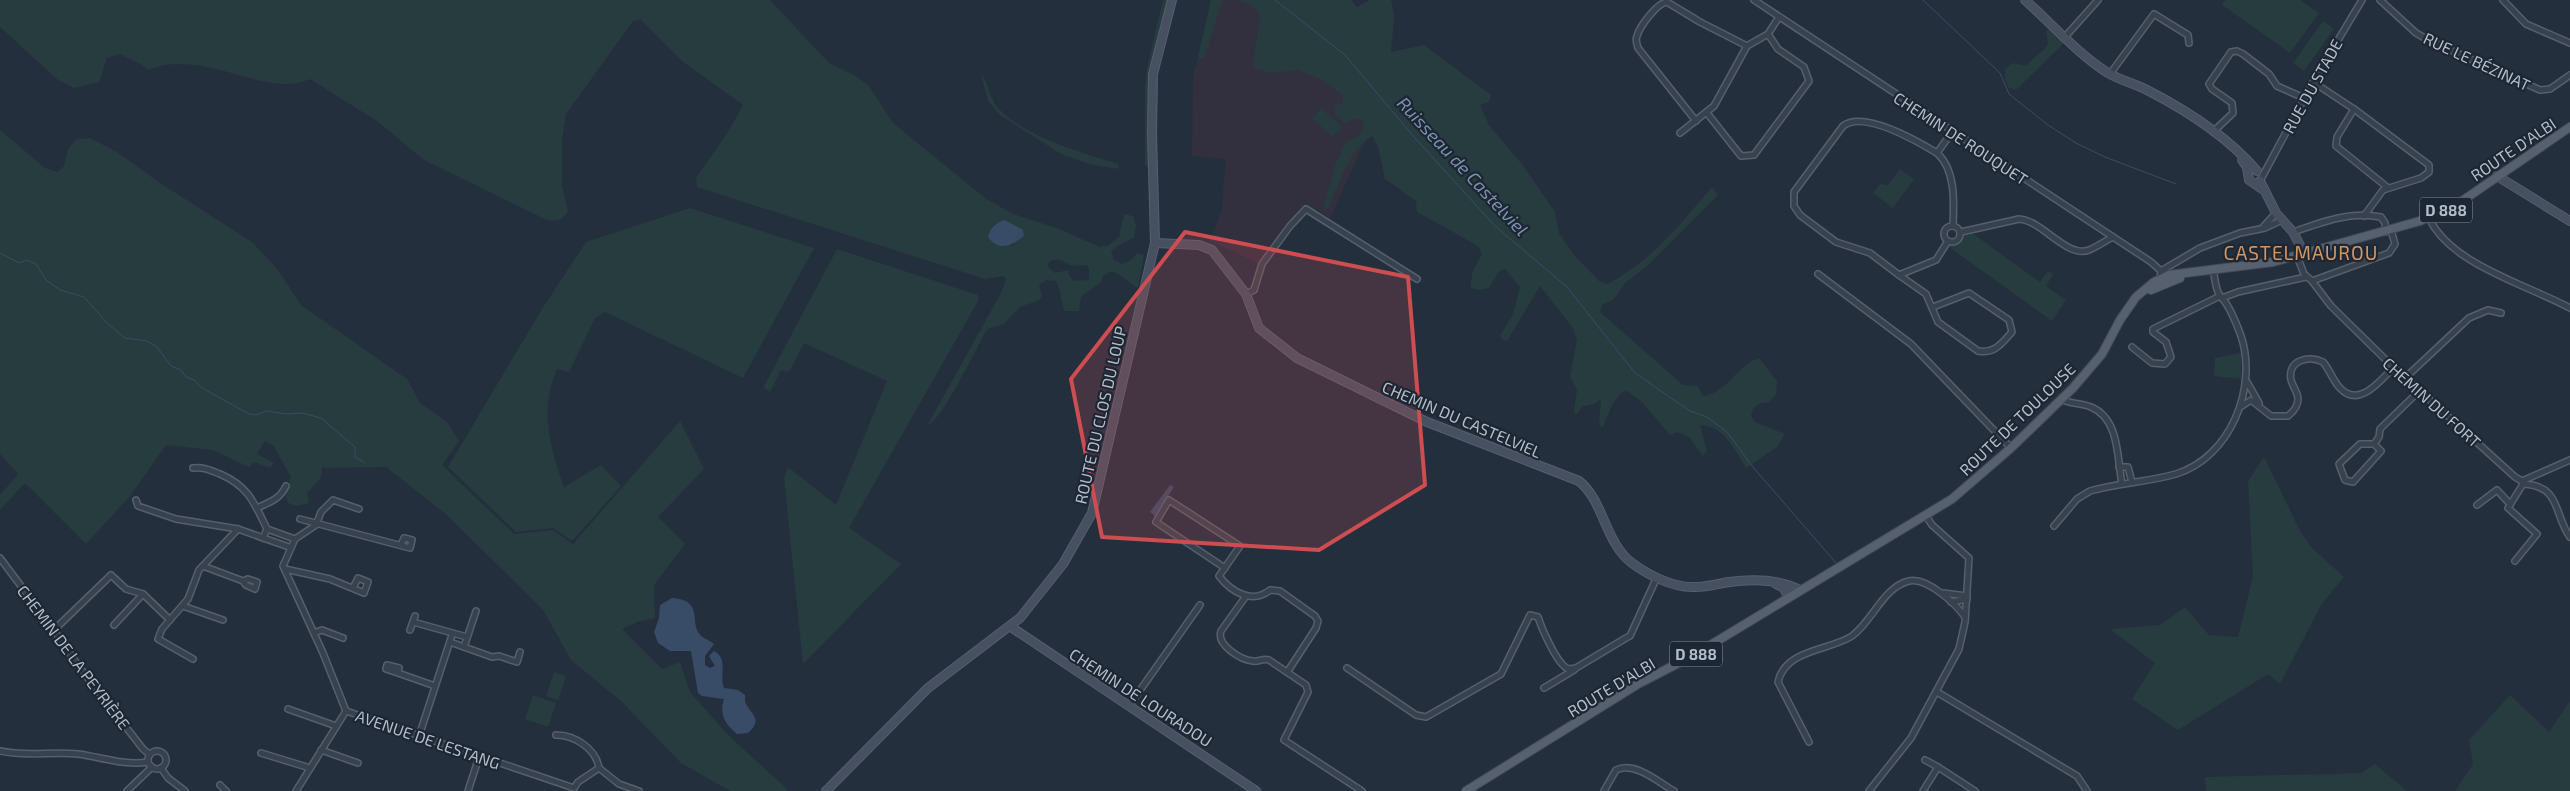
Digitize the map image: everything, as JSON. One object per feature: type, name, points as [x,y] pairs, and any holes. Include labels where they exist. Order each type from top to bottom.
[{"type":"main road","name":"ROUTE D'ALBI","points":[[2300,255],[2429,218],[2462,201],[2570,127]]},
{"type":"main road","name":"ROUTE DE TOULOUSE","points":[[1926,516],[1963,490],[2011,448],[2068,392],[2102,354],[2136,297],[2165,275],[2213,270],[2300,255]]},
{"type":"main road","name":"ROUTE D'ALBI","points":[[1466,791],[1638,684],[1694,655],[1926,516]]},
{"type":"street","name":"ROUTE DU CLOS DU LOUP","points":[[826,791],[928,688],[1011,627],[1058,572],[1092,513],[1155,243],[1152,133],[1153,74],[1172,0]]},
{"type":"street","name":"CHEMIN DE ROUQUET","points":[[1754,0],[2113,237],[2165,275]]},
{"type":"street","points":[[2025,0],[2110,74],[2143,88],[2182,110],[2213,132],[2238,154],[2258,179]]},
{"type":"street","points":[[2065,36],[2098,0]]},
{"type":"street","name":"RUE LE BÉZINAT","points":[[2375,0],[2382,2],[2416,33],[2540,90],[2550,89],[2570,75]]},
{"type":"street","points":[[2503,0],[2526,24],[2570,43]]},
{"type":"street","points":[[1696,121],[1638,48],[1636,39],[1639,32],[1660,5],[1667,2],[1700,22],[1747,46]]},
{"type":"street","name":"RUE DU STADE","points":[[2258,179],[2268,168],[2304,98],[2359,2]]},
{"type":"street","points":[[2110,74],[2154,14],[2188,35],[2189,43]]},
{"type":"street","points":[[1680,133],[1717,103],[1747,46],[1768,34],[1779,17]]},
{"type":"street","points":[[1707,112],[1741,156],[1754,155],[1809,81],[1804,67],[1778,49],[1768,34]]},
{"type":"street","points":[[2213,132],[2233,113],[2232,104],[2212,89],[2209,84],[2231,52],[2236,51],[2243,54],[2270,74],[2274,83],[2304,98]]},
{"type":"street","points":[[2313,82],[2354,109],[2429,165],[2429,172],[2424,177],[2387,187],[2379,193],[2364,216]]},
{"type":"street","points":[[2354,109],[2337,137],[2336,146],[2387,187]]},
{"type":"street","points":[[1933,307],[1969,293],[2008,320],[2012,332],[1997,348],[1986,352],[1978,351],[1938,322],[1926,294],[1870,253],[1836,242],[1800,215],[1794,206],[1794,192],[1838,132],[1849,122],[1862,121],[1910,137],[1946,160],[1955,198],[1953,226]]},
{"type":"street","points":[[1937,153],[1952,132]]},
{"type":"street","points":[[2132,347],[2152,363],[2165,364],[2171,357],[2166,342],[2153,332],[2153,329],[2221,297],[2238,292],[2266,288],[2306,277],[2293,232],[2276,213],[2253,171],[2248,176],[2247,167],[2238,154]]},
{"type":"street","points":[[2498,176],[2570,221]]},
{"type":"street","points":[[1246,294],[1254,290],[1262,264],[1290,226],[1306,209],[1417,279]]},
{"type":"street","points":[[2257,229],[2267,224],[2276,213]]},
{"type":"street","points":[[2293,232],[2338,217],[2381,217],[2395,244],[2389,253],[2312,280]]},
{"type":"street","points":[[2429,218],[2454,248],[2514,282],[2570,308]]},
{"type":"street","points":[[1953,226],[1961,232],[2019,219],[2029,220],[2078,252],[2088,251],[2113,237]]},
{"type":"street","points":[[2165,275],[2192,251],[2282,220]]},
{"type":"street","points":[[1948,241],[1945,238],[1945,231],[1953,226]]},
{"type":"street","points":[[1948,241],[1957,241],[1961,232]]},
{"type":"street","points":[[1898,275],[1936,260],[1948,241]]},
{"type":"street","name":"CHEMIN DU CASTELVIEL","points":[[1155,243],[1206,246],[1217,256],[1246,294],[1260,328],[1270,339],[1297,358],[1427,422],[1579,481],[1589,493],[1618,549],[1632,563],[1657,577],[1692,588],[1730,582],[1770,581],[1789,584],[1800,590]]},
{"type":"street","points":[[2213,270],[2221,297],[2241,336],[2245,354],[2246,380],[2240,408]]},
{"type":"street","points":[[1818,274],[1911,344],[2011,448]]},
{"type":"street","name":"CHEMIN DU FORT","points":[[2306,277],[2312,280],[2331,306],[2405,378],[2515,477],[2550,494],[2570,537]]},
{"type":"street","points":[[2405,378],[2470,318],[2488,310],[2501,313]]},
{"type":"street","points":[[2054,526],[2083,494],[2122,484],[2176,474],[2192,466],[2223,439],[2244,402],[2251,400],[2276,418],[2288,416],[2298,400],[2291,374],[2297,363],[2307,358],[2323,362],[2341,389],[2357,396],[2368,392],[2394,367]]},
{"type":"street","points":[[2246,380],[2249,390],[2262,408]]},
{"type":"street","points":[[2374,444],[2380,430],[2414,396],[2417,389]]},
{"type":"street","points":[[2068,392],[2075,401]]},
{"type":"street","points":[[2061,399],[2075,401],[2098,410],[2107,418],[2114,434],[2122,484]]},
{"type":"street","points":[[2360,444],[2374,444],[2381,451],[2377,457],[2353,482],[2345,480],[2339,464],[2360,444]]},
{"type":"street","points":[[2515,561],[2537,534],[2509,511],[2509,503],[2522,482],[2570,460]]},
{"type":"street","points":[[194,468],[203,467],[242,486],[257,508],[267,529],[295,538]]},
{"type":"street","points":[[2119,467],[2128,467],[2132,482]]},
{"type":"street","points":[[257,508],[273,502],[286,486]]},
{"type":"street","points":[[2477,505],[2496,490],[2509,503]]},
{"type":"street","points":[[136,500],[138,506],[176,518],[238,530],[289,547]]},
{"type":"street","points":[[353,588],[330,579],[285,569],[283,566],[289,547],[295,538],[316,525],[321,512],[333,500],[359,509]]},
{"type":"street","points":[[1225,568],[1156,522],[1169,500],[1240,546],[1225,568],[1219,576],[1224,582],[1246,596],[1258,598],[1270,590],[1276,590],[1315,616],[1318,621],[1316,628],[1288,671]]},
{"type":"street","points":[[1869,791],[1899,756],[1937,692],[1961,643],[1969,572],[1967,556],[1932,526],[1926,516]]},
{"type":"street","points":[[300,519],[316,525],[366,535],[401,545]]},
{"type":"street","points":[[263,538],[267,529]]},
{"type":"street","points":[[193,659],[158,639],[162,628],[188,599],[199,570],[238,530]]},
{"type":"street","name":"CHEMIN DE LA PEYRIÈRE","points":[[0,558],[80,668],[143,749],[149,754]]},
{"type":"street","points":[[203,566],[243,581]]},
{"type":"street","name":"AVENUE DE LESTANG","points":[[285,569],[346,711],[574,790]]},
{"type":"street","points":[[54,630],[111,575],[126,589],[143,594],[170,620]]},
{"type":"street","points":[[1544,688],[1630,636],[1657,577]]},
{"type":"street","points":[[1770,581],[1784,588],[1788,597]]},
{"type":"street","points":[[1809,742],[1778,682],[1780,674],[1788,664],[1805,653],[1839,643],[1853,635],[1883,599],[1905,582],[1918,581],[1942,593],[1967,597]]},
{"type":"street","points":[[1942,593],[1965,617]]},
{"type":"street","points":[[114,625],[143,594]]},
{"type":"street","points":[[1246,596],[1221,631],[1220,635],[1223,644],[1244,659],[1256,662],[1269,660],[1288,671],[1306,685],[1308,692],[1284,740],[1362,791]]},
{"type":"street","points":[[1951,602],[1967,597]]},
{"type":"street","points":[[1129,706],[1200,605]]},
{"type":"street","points":[[183,606],[223,620]]},
{"type":"street","points":[[464,647],[476,610]]},
{"type":"street","points":[[1347,668],[1416,715],[1426,717],[1500,674],[1532,614],[1538,617],[1542,629],[1563,665],[1569,669],[1576,668]]},
{"type":"street","points":[[410,630],[415,616]]},
{"type":"street","points":[[413,622],[452,635]]},
{"type":"street","name":"CHEMIN DE LOURADOU","points":[[1011,627],[1256,791]]},
{"type":"street","points":[[314,633],[322,630],[343,638]]},
{"type":"street","points":[[418,736],[453,632],[468,637]]},
{"type":"street","points":[[450,642],[492,657],[499,656],[517,662],[520,652]]},
{"type":"street","points":[[398,673],[435,686]]},
{"type":"street","points":[[1937,692],[2077,776],[2087,791]]},
{"type":"street","points":[[288,709],[336,726]]},
{"type":"street","points":[[296,791],[346,711]]},
{"type":"street","points":[[556,735],[564,735],[586,746],[598,759],[599,768],[620,784],[639,791]]},
{"type":"street","points":[[321,750],[358,763]]},
{"type":"street","points":[[0,751],[28,754],[77,754],[122,762],[148,762]]},
{"type":"street","points":[[152,768],[148,762],[149,754],[156,751],[164,754],[165,762],[161,768]]},
{"type":"street","points":[[261,753],[310,768]]},
{"type":"street","points":[[468,791],[479,757]]},
{"type":"street","points":[[1925,760],[1975,791]]},
{"type":"street","points":[[1604,791],[1612,774],[1616,770],[1626,767],[1635,769],[1674,791]]},
{"type":"street","points":[[1923,791],[1938,767]]},
{"type":"street","points":[[127,791],[152,768],[161,768]]},
{"type":"street","points":[[161,768],[168,778],[185,791]]},
{"type":"street","points":[[574,790],[578,782],[599,768]]},
{"type":"street","points":[[220,785],[226,791]]},
{"type":"highlighted area","points":[[1185,232],[1408,277],[1425,485],[1319,550],[1102,537],[1071,379]]},
{"type":"shaded area","points":[[1215,0],[1250,0],[1377,115],[1330,218],[1306,203],[1261,265],[1209,240],[1215,230],[1222,207],[1226,159],[1192,156],[1193,76]]},
{"type":"green space","points":[[0,0],[770,0],[829,63],[854,75],[869,86],[893,123],[985,198],[1011,213],[1059,229],[1100,247],[1109,245],[1119,237],[1124,214],[1133,216],[1136,225],[1134,238],[1111,251],[1114,260],[1122,264],[1131,260],[1137,253],[1144,255],[1138,288],[1112,271],[1103,276],[1101,282],[1081,297],[1079,311],[1065,311],[1056,281],[1046,280],[1039,285],[1042,296],[1039,300],[1020,307],[1004,324],[987,329],[950,398],[927,426],[1001,293],[1006,280],[1004,276],[985,279],[697,187],[696,178],[728,132],[743,105],[683,62],[641,20],[633,21],[566,114],[562,141],[562,185],[568,211],[559,220],[547,220],[424,160],[377,121],[310,79],[293,84],[274,83],[212,68],[190,65],[169,65],[148,70],[120,54],[107,58],[99,82],[74,88],[57,79],[0,27]],"holes":[[[998,222],[1023,236],[1012,246],[989,232]],[[1058,259],[1073,266],[1087,265],[1089,280],[1074,281],[1069,275],[1068,270],[1055,273],[1047,266],[1050,261]]]},
{"type":"green space","points":[[1163,0],[1169,0],[1151,72],[1148,96],[1150,169],[1145,165],[1145,87],[1147,68]]},
{"type":"green space","points":[[1211,0],[1227,0],[1222,1],[1204,59],[1198,57]]},
{"type":"green space","points":[[1230,0],[1351,0],[1357,7],[1370,0],[1391,0],[1394,15],[1391,52],[1424,45],[1491,95],[1489,102],[1480,105],[1489,125],[1522,164],[1555,212],[1559,233],[1573,254],[1599,281],[1607,284],[1638,265],[1664,241],[1712,187],[1718,195],[1646,267],[1626,282],[1614,299],[1602,305],[1600,312],[1683,385],[1698,386],[1703,396],[1718,390],[1745,366],[1759,358],[1777,381],[1776,394],[1770,402],[1761,403],[1754,407],[1751,415],[1755,422],[1785,434],[1777,447],[1746,468],[1722,434],[1709,426],[1700,425],[1707,451],[1703,456],[1689,437],[1677,432],[1670,435],[1642,402],[1627,391],[1615,400],[1603,427],[1599,425],[1601,399],[1594,404],[1583,406],[1576,415],[1574,412],[1577,390],[1570,377],[1577,339],[1572,327],[1540,286],[1507,341],[1503,340],[1500,336],[1513,314],[1520,287],[1505,269],[1499,271],[1489,288],[1479,290],[1471,288],[1472,273],[1482,254],[1478,246],[1417,212],[1416,201],[1385,179],[1378,147],[1372,136],[1364,142],[1350,159],[1328,209],[1323,209],[1335,165],[1346,141],[1356,138],[1364,128],[1362,120],[1355,119],[1344,123],[1335,115],[1334,105],[1343,103],[1343,96],[1323,80],[1297,70],[1271,73],[1253,68],[1260,15],[1247,3]]},
{"type":"green space","points":[[2225,0],[2300,0],[2319,13],[2290,53],[2222,5]]},
{"type":"green space","points":[[2323,21],[2334,29],[2304,71],[2293,63]]},
{"type":"green space","points":[[2046,30],[2054,30],[2065,42],[2016,90],[2009,88],[2005,80],[2005,69],[2013,63],[2026,66],[2043,50],[2048,44]]},
{"type":"green space","points":[[981,74],[996,105],[1011,119],[1024,128],[1055,143],[1118,164],[1118,169],[1089,164],[1061,154],[1000,115],[988,101]]},
{"type":"green space","points":[[1321,108],[1342,127],[1333,137],[1312,119]]},
{"type":"green space","points":[[0,130],[45,168],[58,172],[64,166],[68,149],[77,139],[90,138],[117,152],[157,181],[252,242],[278,270],[301,305],[407,379],[420,403],[447,422],[459,441],[442,465],[514,534],[553,530],[573,544],[680,421],[704,469],[658,517],[685,544],[654,585],[655,618],[637,622],[622,629],[662,669],[680,662],[690,692],[728,735],[787,791],[730,791],[681,763],[621,701],[571,660],[543,610],[447,515],[386,467],[322,468],[321,478],[307,493],[309,503],[297,506],[288,503],[285,494],[291,477],[273,445],[265,441],[257,454],[274,463],[270,468],[254,462],[249,467],[212,450],[166,445],[130,496],[86,544],[25,483],[0,510],[0,495],[18,474],[0,454]]},
{"type":"green space","points":[[1900,169],[1914,179],[1893,208],[1873,193],[1880,184],[1888,185]]},
{"type":"green space","points":[[690,208],[814,248],[743,378],[605,312],[595,318],[569,372],[557,369],[549,400],[548,429],[554,458],[564,487],[601,465],[621,486],[572,541],[553,528],[516,532],[448,467],[542,309],[586,242]]},
{"type":"green space","points":[[1972,233],[2040,282],[2048,271],[2053,274],[2046,286],[2066,300],[2052,321],[1949,247],[1959,244],[1964,236]]},
{"type":"green space","points":[[837,249],[978,295],[978,301],[849,528],[901,564],[803,664],[784,478],[788,467],[836,505],[887,381],[804,343],[789,372],[781,370],[770,392],[763,388]]},
{"type":"green space","points":[[2241,353],[2241,379],[2214,376],[2215,358]]},
{"type":"green space","points":[[2264,457],[2300,531],[2312,548],[2344,577],[2321,605],[2280,684],[2268,674],[2178,730],[2132,699],[2155,663],[2110,629],[2160,625],[2185,607],[2209,635],[2238,637],[2253,576],[2248,481]]},
{"type":"green space","points":[[554,672],[566,676],[558,700],[546,696]]},
{"type":"green space","points":[[533,695],[556,703],[548,727],[525,719]]},
{"type":"green space","points":[[2510,695],[2549,732],[2570,701],[2570,791],[2455,791],[2473,764],[2469,740]]},
{"type":"green space","points":[[2375,764],[2407,791],[2206,791],[2205,777],[2361,773]]},
{"type":"water","points":[[1005,220],[1023,230],[1024,236],[1010,245],[1001,246],[992,242],[988,237],[994,226]]},
{"type":"water","points":[[1170,485],[1174,487],[1155,516],[1150,512]]},
{"type":"water","points":[[672,598],[688,602],[692,606],[698,632],[703,638],[714,644],[705,656],[705,665],[710,668],[715,666],[709,656],[714,651],[719,654],[722,663],[724,688],[738,690],[745,695],[745,702],[756,720],[753,728],[748,733],[737,734],[726,722],[722,709],[724,699],[702,696],[698,693],[691,651],[670,651],[658,643],[654,632],[659,618],[660,605]]},
{"type":"waterway","name":"Ruisseau de Castelviel","points":[[1275,0],[1345,55],[1414,137],[1495,226],[1567,287],[1635,373],[1690,411],[1707,417],[1727,432],[1752,466],[1837,564]]},
{"type":"waterway","points":[[1923,0],[2000,73],[2009,94],[2048,125],[2076,143],[2105,157],[2176,184]]},
{"type":"waterway","points":[[0,253],[19,263],[27,260],[36,264],[46,280],[60,290],[84,297],[107,323],[125,338],[147,341],[157,347],[171,366],[181,370],[186,377],[249,414],[256,415],[266,411],[287,414],[302,413],[321,418],[355,447],[355,457],[364,462]]},
{"type":"district","name":"CASTELMAUROU","points":[[2301,252]]}]
